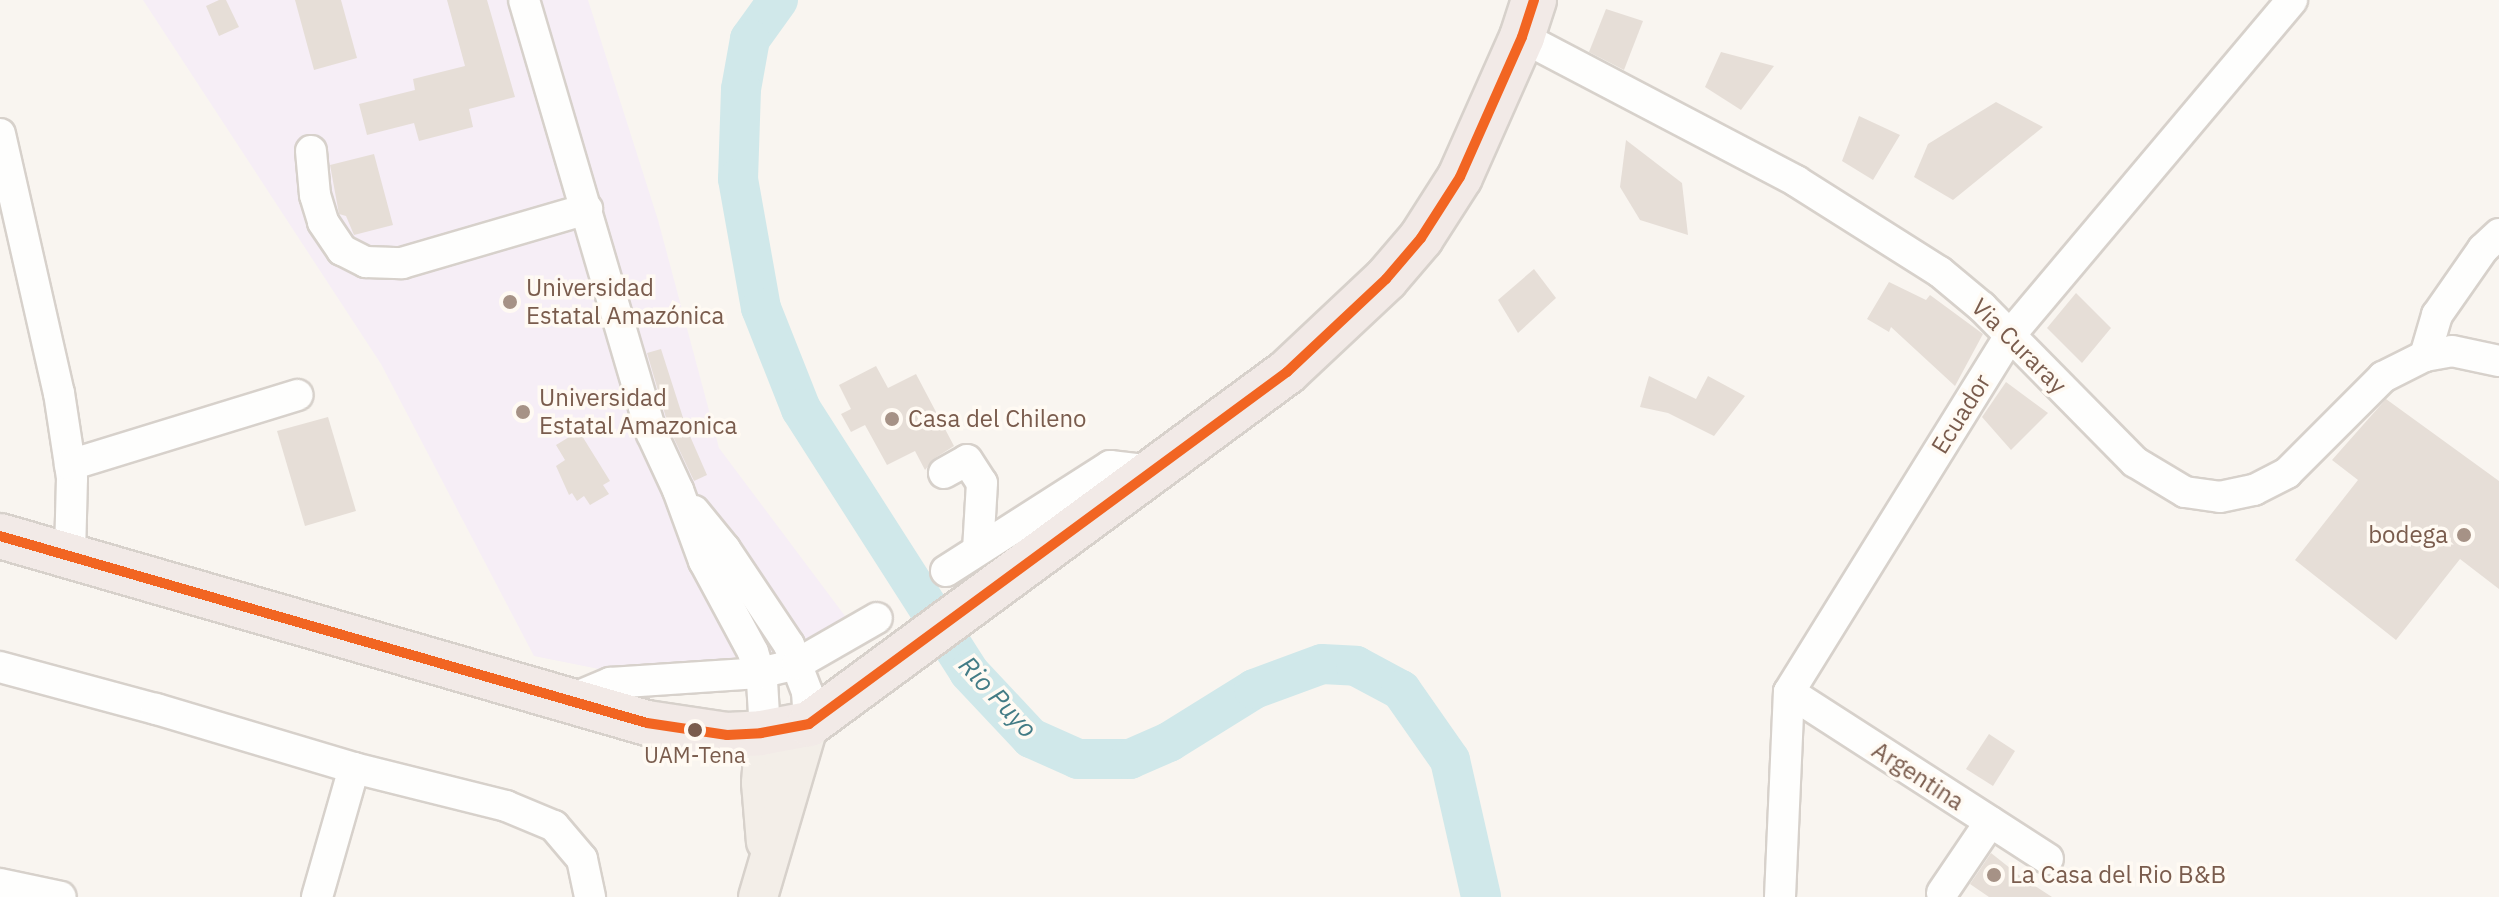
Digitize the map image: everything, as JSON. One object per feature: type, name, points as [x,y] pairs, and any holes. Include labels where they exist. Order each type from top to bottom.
[{"type":"highway","points":[[0,536],[647,723],[727,735],[809,724],[899,661],[1311,352],[1386,279],[1421,238],[1460,177],[1528,18]]},
{"type":"main road","points":[[763,879],[809,724]]},
{"type":"main road","points":[[763,879],[761,783],[765,732]]},
{"type":"street","points":[[524,0],[652,434],[678,490],[704,561],[737,618],[759,673],[765,732]]},
{"type":"street","name":"Ecuador","points":[[1780,897],[1789,692],[2010,335],[2292,0]]},
{"type":"street","name":"Via Curaray","points":[[1528,18],[1940,272],[2010,335],[2135,462],[2185,492],[2220,497],[2254,490],[2287,473],[2383,377],[2425,356],[2452,351],[2499,361]]},
{"type":"street","points":[[0,134],[59,393],[70,465],[70,556]]},
{"type":"street","points":[[311,151],[315,195],[323,222],[342,250],[366,262],[402,263],[587,209]]},
{"type":"street","points":[[2425,356],[2437,315],[2483,249],[2499,234]]},
{"type":"street","points":[[70,465],[297,395]]},
{"type":"street","points":[[944,473],[967,460],[982,483],[978,550]]},
{"type":"street","points":[[946,571],[1110,466],[1153,471]]},
{"type":"street","points":[[678,490],[725,549],[789,645],[807,692],[809,724]]},
{"type":"street","points":[[567,701],[610,683],[759,673],[797,664],[877,618]]},
{"type":"street","points":[[0,667],[156,709],[354,768],[506,806],[554,826],[582,859],[590,897]]},
{"type":"street","name":"Argentina","points":[[1789,692],[2048,859]]},
{"type":"street","points":[[317,897],[354,768]]},
{"type":"street","points":[[1942,893],[1990,822]]},
{"type":"street","points":[[0,884],[61,897]]},
{"type":"shaded area","name":"Universidad Estatal Amazónica","points":[[143,0],[588,0],[658,220],[719,448],[854,628],[704,690],[534,656],[381,364]]},
{"type":"building","points":[[226,0],[239,27],[219,36],[206,6]]},
{"type":"building","points":[[295,0],[341,0],[357,58],[314,70]]},
{"type":"building","points":[[447,0],[487,0],[515,97],[469,109],[473,127],[419,141],[414,123],[367,135],[359,104],[415,90],[413,79],[465,66]]},
{"type":"building","points":[[1606,9],[1643,21],[1624,70],[1589,52]]},
{"type":"building","points":[[1721,52],[1774,66],[1741,110],[1705,87]]},
{"type":"building","points":[[1996,102],[2043,127],[1953,200],[1914,177],[1928,144]]},
{"type":"building","points":[[1859,116],[1900,135],[1873,180],[1842,161]]},
{"type":"building","points":[[1626,140],[1682,183],[1688,235],[1640,220],[1620,187]]},
{"type":"building","points":[[374,154],[393,225],[354,235],[346,216],[339,214],[330,165]]},
{"type":"building","points":[[1534,269],[1556,298],[1518,333],[1498,300]]},
{"type":"building","points":[[1889,282],[1926,300],[1930,295],[1983,334],[1955,386],[1891,327],[1889,332],[1867,319]]},
{"type":"building","points":[[2076,293],[2111,328],[2082,363],[2047,328]]},
{"type":"building","points":[[661,349],[686,427],[707,475],[694,481],[669,428],[647,353]]},
{"type":"building","name":"Casa del Chileno","points":[[876,366],[888,388],[916,374],[954,446],[935,458],[925,470],[915,451],[887,465],[865,425],[851,432],[841,414],[851,409],[839,385]]},
{"type":"building","points":[[1649,376],[1696,399],[1708,376],[1745,396],[1714,436],[1668,413],[1640,407]]},
{"type":"building","points":[[2006,382],[2048,413],[2011,450],[1982,417]]},
{"type":"building","points":[[2386,399],[2499,481],[2499,589],[2460,559],[2396,640],[2295,560],[2358,480],[2332,460]]},
{"type":"building","points":[[328,417],[356,511],[305,526],[277,431]]},
{"type":"building","points":[[579,431],[610,481],[603,485],[609,494],[590,505],[584,496],[577,501],[572,493],[569,495],[556,466],[565,460],[556,445]]},
{"type":"building","points":[[1989,734],[2015,751],[1993,786],[1966,769]]},
{"type":"building","points":[[1991,853],[2052,897],[1989,897],[1970,884]]},
{"type":"waterway","name":"Rio Puyo","points":[[778,0],[750,39],[741,89],[738,179],[761,308],[801,409],[969,672],[1031,738],[1078,759],[1130,759],[1169,742],[1254,689],[1322,664],[1356,666],[1401,690],[1450,760],[1481,897]]},
{"type":"transit line","points":[[0,536],[647,723],[727,735],[761,733],[809,724],[1287,372],[1386,279],[1421,238],[1460,177],[1522,37],[1534,0]]},
{"type":"place","name":"Universidad Estatal Amazónica","points":[[510,302]]},
{"type":"place","name":"Universidad Estatal Amazonica","points":[[523,412]]},
{"type":"place","name":"Casa del Chileno","points":[[892,419]]},
{"type":"place","name":"bodega","points":[[2464,535]]},
{"type":"place","name":"UAM-Tena","points":[[695,730]]},
{"type":"place","name":"La Casa del Rio B&B","points":[[1994,875]]}]
